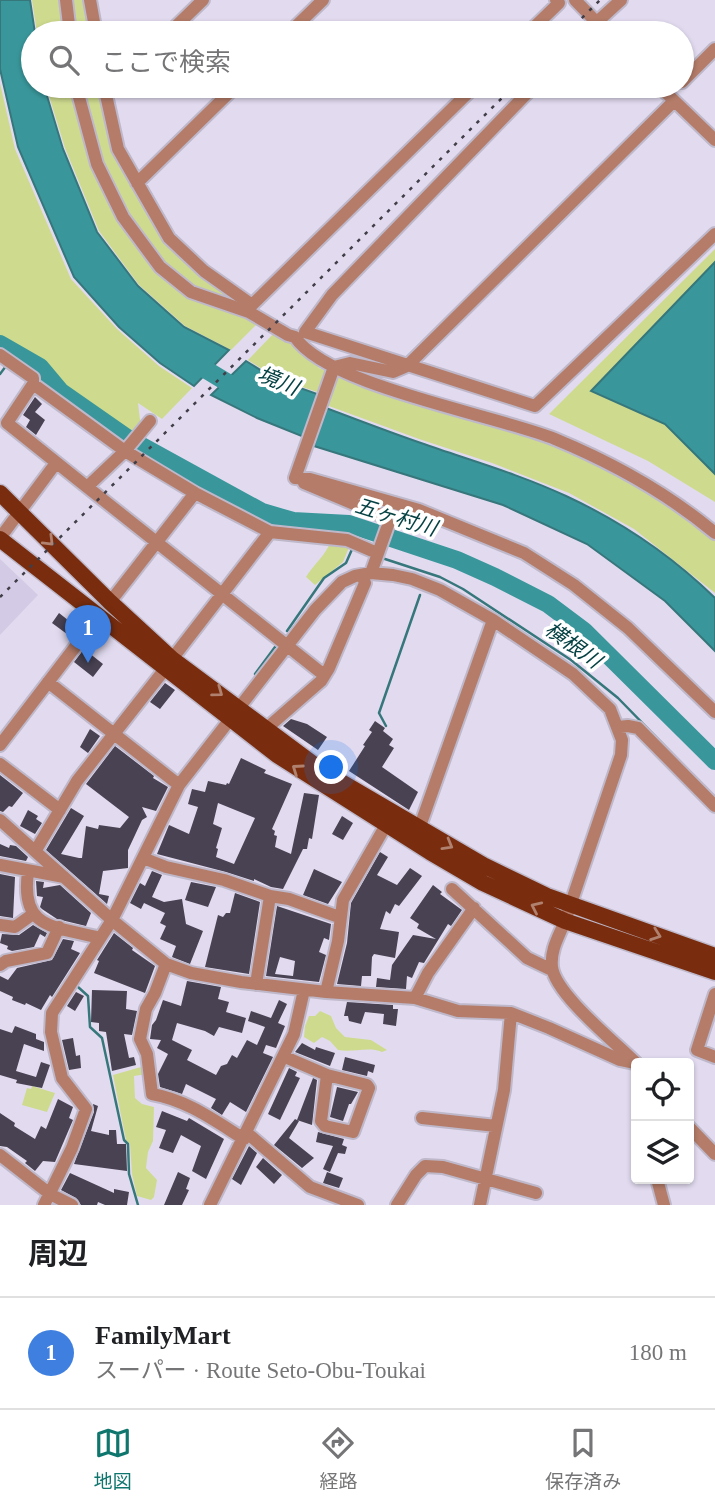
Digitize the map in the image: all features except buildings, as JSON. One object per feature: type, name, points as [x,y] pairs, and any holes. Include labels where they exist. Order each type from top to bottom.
[{"type":"main road","points":[[0,493],[168,664]]},
{"type":"main road","points":[[0,528],[0,537],[98,617],[235,714],[303,773],[386,825],[483,883],[565,921],[715,972]]},
{"type":"main road","points":[[235,714],[267,728],[324,772],[483,865],[547,897],[715,957]]},
{"type":"street","points":[[66,0],[69,21]]},
{"type":"street","points":[[90,0],[94,21]]},
{"type":"street","points":[[181,21],[202,0]]},
{"type":"street","points":[[301,21],[323,0]]},
{"type":"street","points":[[575,0],[595,21]]},
{"type":"street","points":[[597,21],[621,0]]},
{"type":"street","points":[[540,21],[559,1]]},
{"type":"street","points":[[694,70],[715,49]]},
{"type":"street","points":[[79,98],[97,164],[123,217],[160,267],[191,292],[250,308]]},
{"type":"street","points":[[107,98],[118,149],[170,238],[204,271],[250,308],[288,335],[300,334],[535,406],[715,234]]},
{"type":"street","points":[[137,183],[224,98]]},
{"type":"street","points":[[250,308],[463,98]]},
{"type":"street","points":[[522,98],[332,295],[300,334],[300,346],[334,367],[415,397],[552,438],[620,468],[683,506],[715,533]]},
{"type":"street","points":[[334,367],[350,363],[393,373],[407,366],[665,98]]},
{"type":"street","points":[[680,98],[715,140]]},
{"type":"street","points":[[0,355],[33,378],[33,384],[3,428],[57,463],[324,676]]},
{"type":"street","points":[[295,478],[334,367]]},
{"type":"street","points":[[33,384],[125,451],[195,493],[270,532],[347,540],[378,551]]},
{"type":"street","points":[[87,487],[125,451],[150,421]]},
{"type":"street","points":[[0,537],[57,463]]},
{"type":"street","points":[[267,728],[330,668],[388,525],[380,513],[314,489],[295,478]]},
{"type":"street","points":[[295,478],[310,479],[419,510],[524,553],[574,586],[628,628],[715,712]]},
{"type":"street","points":[[110,602],[195,493]]},
{"type":"street","points":[[36,850],[77,781],[270,532]]},
{"type":"street","points":[[47,1199],[72,1148],[86,1109],[62,1078],[51,1032],[52,1013],[111,920],[179,785],[315,610],[342,582],[366,574],[393,575],[424,583],[493,620],[573,674],[610,709],[622,740],[617,771],[554,948],[552,970],[564,993],[631,1058]]},
{"type":"street","points":[[0,745],[98,617]]},
{"type":"street","points":[[419,829],[493,620]]},
{"type":"street","points":[[48,682],[179,785]]},
{"type":"street","points":[[618,727],[638,728],[715,806]]},
{"type":"street","points":[[0,764],[60,810]]},
{"type":"street","points":[[0,820],[111,920],[166,964],[191,972],[256,984],[415,998],[458,1011],[511,1013],[549,1027],[620,1060],[631,1062]]},
{"type":"street","points":[[326,992],[338,941],[343,900],[386,825]]},
{"type":"street","points":[[143,858],[166,867],[289,899],[339,917]]},
{"type":"street","points":[[0,865],[65,877]]},
{"type":"street","points":[[28,872],[26,891],[33,915],[40,921],[100,939]]},
{"type":"street","points":[[452,889],[527,958],[552,970]]},
{"type":"street","points":[[256,984],[270,896]]},
{"type":"street","points":[[415,998],[428,973],[474,908]]},
{"type":"street","points":[[0,925],[15,927],[33,915]]},
{"type":"street","points":[[0,965],[6,961],[47,953],[59,927]]},
{"type":"street","points":[[166,964],[146,1009],[140,1039],[147,1054],[152,1094],[193,1107],[246,1136],[310,1187],[358,1205]]},
{"type":"street","points":[[210,1205],[295,1034],[303,990]]},
{"type":"street","points":[[715,994],[697,1050],[715,1057]]},
{"type":"street","points":[[480,1205],[504,1090],[511,1013]]},
{"type":"street","points":[[285,1057],[327,1075],[367,1085],[369,1088],[353,1132],[326,1126],[321,1121],[327,1075]]},
{"type":"street","points":[[422,1118],[496,1126]]},
{"type":"street","points":[[694,1132],[715,1154]]},
{"type":"street","points":[[0,1155],[47,1199],[72,1205]]},
{"type":"street","points":[[397,1205],[425,1166],[443,1167],[536,1193]]},
{"type":"street","points":[[658,1184],[664,1205]]},
{"type":"shaded area","points":[[32,0],[86,0],[90,21],[35,21]]},
{"type":"shaded area","points":[[0,83],[15,149],[71,279],[117,329],[159,366],[192,388],[162,419],[138,403],[141,428],[136,434],[63,389],[42,364],[0,339]]},
{"type":"shaded area","points":[[50,98],[104,98],[115,149],[136,193],[165,238],[259,322],[231,350],[185,326],[139,285],[99,231],[65,148]]},
{"type":"shaded area","points":[[715,249],[715,502],[648,461],[549,414]]},
{"type":"shaded area","points":[[275,332],[313,358],[319,368],[328,372],[320,393],[276,378],[248,360]]},
{"type":"shaded area","points":[[336,375],[432,409],[546,442],[617,473],[679,511],[715,540],[715,593],[634,529],[569,493],[326,405]]},
{"type":"shaded area","points":[[330,542],[350,545],[343,562],[315,585],[306,577]]},
{"type":"shaded area","points":[[0,559],[38,595],[0,635]]},
{"type":"shaded area","points":[[320,1011],[331,1016],[336,1028],[345,1037],[371,1040],[387,1050],[338,1050],[322,1037],[314,1043],[304,1037],[305,1026],[309,1016],[315,1016]]},
{"type":"shaded area","points":[[145,1068],[147,1074],[134,1076],[135,1098],[142,1104],[154,1107],[153,1141],[146,1168],[157,1180],[151,1200],[137,1196],[130,1144],[126,1140],[113,1075]]},
{"type":"shaded area","points":[[32,1086],[55,1093],[47,1112],[22,1105],[27,1088],[31,1089]]},
{"type":"water","points":[[0,0],[30,0],[33,21],[21,21],[21,98],[48,98],[63,149],[97,232],[138,286],[184,327],[229,350],[194,386],[160,363],[119,327],[74,277],[18,147],[0,69]]},
{"type":"water","points":[[715,262],[715,474],[665,424],[591,391]]},
{"type":"water","points":[[246,361],[275,379],[320,395],[304,437],[211,395]]},
{"type":"water","points":[[326,408],[530,481],[566,496],[626,528],[681,568],[715,598],[715,651],[665,601],[587,544],[503,505],[314,446]]},
{"type":"waterway","name":"五ヶ村川","points":[[0,344],[40,367],[61,392],[127,438],[262,512],[293,521],[349,524],[457,560],[548,604],[584,631],[715,761]]},
{"type":"waterway","name":"境川","points":[[190,360],[243,392]]},
{"type":"waterway","points":[[0,374],[6,366]]},
{"type":"waterway","name":"横根川","points":[[287,631],[324,578],[346,563],[353,547]]},
{"type":"waterway","name":"横根川","points":[[385,559],[440,577],[463,589],[571,660],[618,698],[701,783]]},
{"type":"waterway","points":[[386,726],[379,713],[420,595]]},
{"type":"waterway","name":"横根川","points":[[255,674],[275,647]]},
{"type":"waterway","points":[[78,987],[88,996],[90,1027],[102,1038],[124,1140],[128,1144],[129,1174],[138,1205]]},
{"type":"railway","points":[[579,21],[600,0]]},
{"type":"railway","points":[[0,597],[502,98]]},
{"type":"place","name":"FamilyMart","points":[[88,663]]}]
